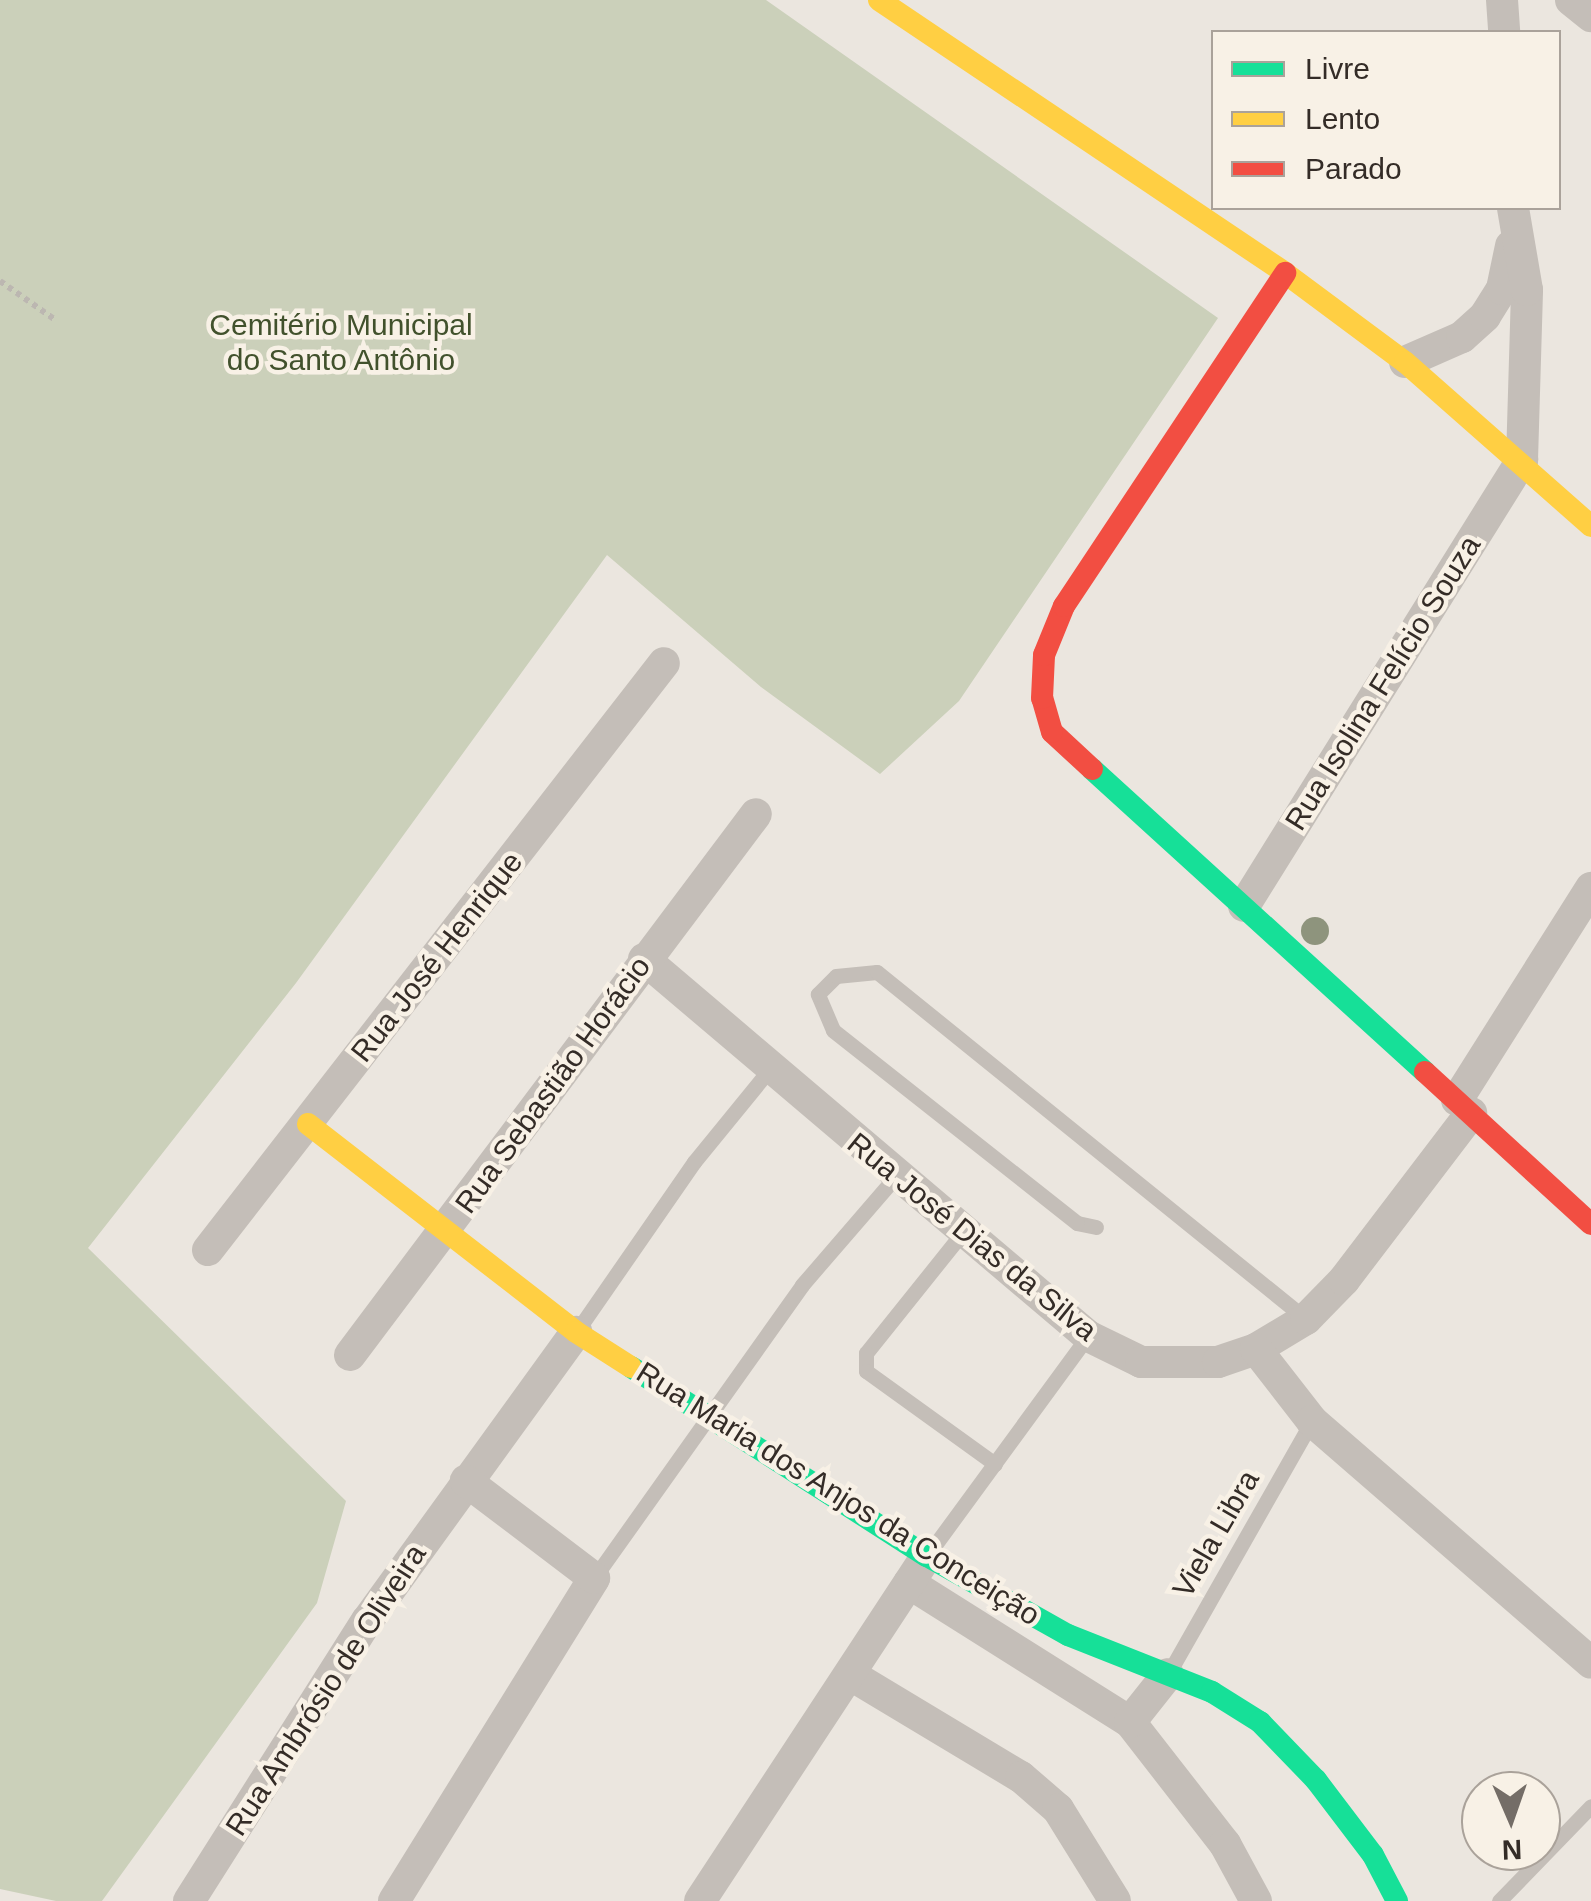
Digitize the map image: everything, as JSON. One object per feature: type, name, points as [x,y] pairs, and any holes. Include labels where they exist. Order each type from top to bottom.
[{"type":"street","points":[[879,0],[1285,273],[1406,362],[1522,460],[1591,526]]},
{"type":"street","points":[[1502,0],[1504,30]]},
{"type":"street","points":[[1571,0],[1591,16]]},
{"type":"street","points":[[1406,362],[1462,337],[1485,316],[1502,289],[1514,220]]},
{"type":"street","points":[[1514,220],[1526,290],[1522,460]]},
{"type":"street","points":[[1285,273],[1064,606],[1044,656],[1042,698],[1052,732],[1591,1224]]},
{"type":"street","name":"Rua Isolina Felício Souza","points":[[1244,906],[1522,460]]},
{"type":"street","name":"Rua José Henrique","points":[[208,1250],[664,662]]},
{"type":"street","name":"Rua Sebastião Horácio","points":[[350,1356],[756,814]]},
{"type":"street","name":"Rua José Dias da Silva","points":[[644,959],[769,1070],[1088,1336],[1141,1362],[1178,1365],[1256,1349],[1306,1319],[1344,1280],[1464,1107],[1591,888]]},
{"type":"street","name":"Rua Maria dos Anjos da Conceição","points":[[308,1124],[576,1332],[713,1418],[918,1570],[1168,1674],[1260,1722],[1316,1780],[1373,1854],[1397,1901]]},
{"type":"street","name":"Rua Ambrósio de Oliveira","points":[[189,1901],[367,1621],[576,1332]]},
{"type":"street","points":[[1256,1349],[1312,1421],[1591,1663]]},
{"type":"street","points":[[394,1901],[594,1578],[466,1480]]},
{"type":"street","points":[[700,1901],[918,1570],[1130,1722],[1225,1844],[1256,1901]]},
{"type":"street","points":[[851,1674],[1021,1777],[1058,1809],[1116,1901]]},
{"type":"street","points":[[1130,1722],[1168,1674]]},
{"type":"lane","points":[[1096,1227],[1078,1223],[833,1030],[818,994],[836,976],[877,972],[1306,1319]]},
{"type":"lane","points":[[576,1332],[694,1162],[769,1070]]},
{"type":"lane","points":[[594,1578],[713,1418],[802,1286],[896,1176]]},
{"type":"lane","points":[[963,1232],[866,1353],[866,1371],[994,1464]]},
{"type":"lane","points":[[918,1570],[1088,1336]]},
{"type":"lane","name":"Viela Libra","points":[[1168,1674],[1312,1421]]},
{"type":"lane","points":[[1499,1901],[1591,1806]]},
{"type":"path","points":[[0,281],[54,319]]},
{"type":"green space","name":"Cemitério Municipal do Santo Antônio","points":[[0,0],[766,0],[1218,318],[959,701],[880,774],[761,687],[607,555],[296,983],[88,1248],[346,1501],[317,1603],[102,1901],[56,1901],[0,1889]]},
{"type":"traffic: fast","points":[[1092,769],[1425,1072]]},
{"type":"traffic: fast","points":[[631,1367],[927,1556],[1068,1635],[1212,1692],[1260,1722],[1316,1780],[1373,1855],[1397,1901]]},
{"type":"traffic: slow","points":[[879,0],[1285,273],[1405,362],[1591,526]]},
{"type":"traffic: slow","points":[[308,1124],[576,1332],[631,1367]]},
{"type":"traffic: jam","points":[[1092,769],[1052,732],[1042,698],[1044,655],[1064,606],[1285,273]]},
{"type":"traffic: jam","points":[[1425,1072],[1591,1224]]}]
